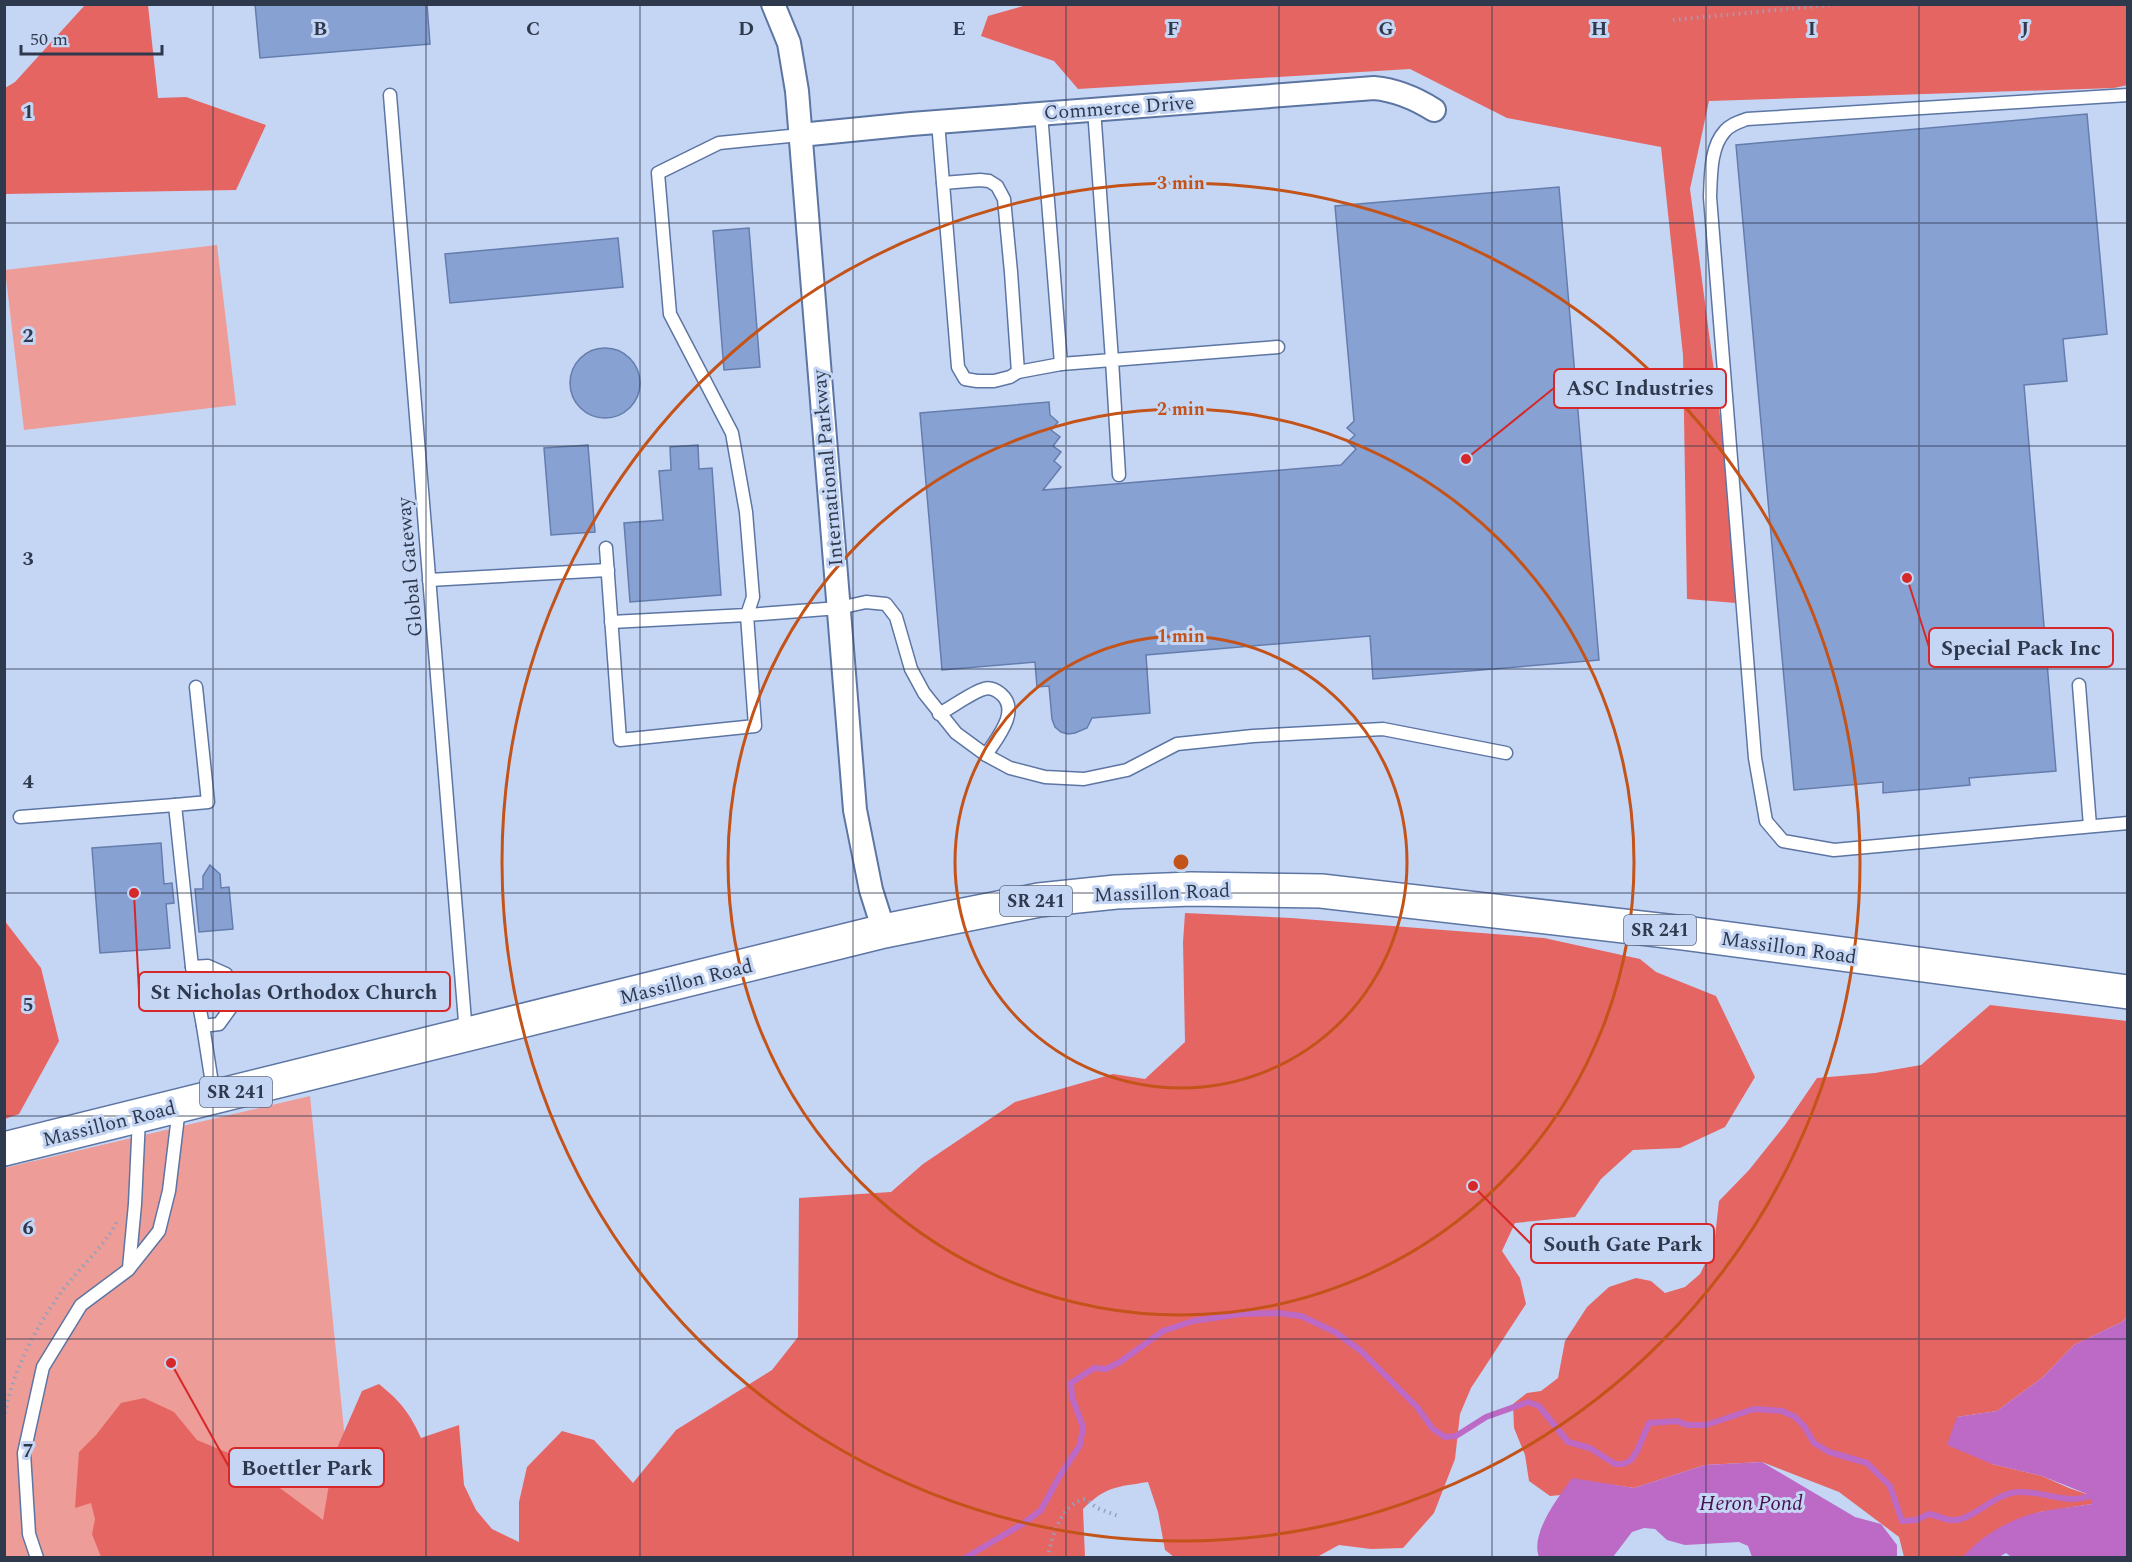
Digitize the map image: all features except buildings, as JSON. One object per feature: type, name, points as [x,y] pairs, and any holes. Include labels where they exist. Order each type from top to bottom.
[{"type":"main road","name":"Massillon Road","points":[[4,1149],[884,931],[1029,902],[1116,892],[1191,889],[1310,890],[1562,918],[2127,992]]},
{"type":"street","name":"International Parkway","points":[[777,6],[794,66],[855,810],[871,890],[884,931]]},
{"type":"street","name":"Commerce Drive","points":[[800,135],[1041,113],[1374,88],[1388,89],[1406,95],[1434,110]]},
{"type":"lane","name":"Global Gateway","points":[[390,95],[466,1035]]},
{"type":"lane","points":[[2127,95],[1747,119],[1732,125],[1724,132],[1711,166],[1710,197],[1754,747],[1766,821],[1783,842],[1834,850],[2127,823]]},
{"type":"lane","points":[[1094,109],[1119,475]]},
{"type":"lane","points":[[1041,113],[1061,364]]},
{"type":"lane","points":[[938,122],[958,367],[964,380],[994,381],[1010,377],[1018,372],[1061,364],[1278,347]]},
{"type":"lane","points":[[606,548],[620,740],[755,726],[747,615],[753,597],[746,512],[732,434],[670,314],[658,173],[718,142],[800,135]]},
{"type":"lane","points":[[943,183],[989,181],[997,186],[1004,199],[1018,372]]},
{"type":"lane","points":[[429,580],[608,570]]},
{"type":"lane","points":[[611,622],[839,608],[867,602],[886,604],[896,617],[911,669],[924,693],[956,733],[986,755],[1010,768],[1045,777],[1084,779],[1127,770],[1176,744],[1253,736],[1383,729],[1506,753]]},
{"type":"lane","points":[[2079,685],[2090,826]]},
{"type":"lane","points":[[20,818],[208,802],[196,687]]},
{"type":"lane","points":[[939,714],[985,688],[996,689],[1005,697],[1010,710],[986,755]]},
{"type":"lane","points":[[175,805],[192,967],[214,1097]]},
{"type":"lane","points":[[192,967],[208,966],[226,974],[233,988],[232,1006],[219,1024],[203,1026]]},
{"type":"lane","points":[[37,1557],[29,1534],[24,1453],[43,1367],[81,1305],[128,1270],[159,1231],[169,1191],[179,1106]]},
{"type":"lane","points":[[128,1270],[135,1204],[139,1116]]},
{"type":"path","points":[[1673,20],[1839,4]]},
{"type":"path","points":[[4,1419],[24,1355],[57,1297],[110,1235],[120,1212]]},
{"type":"path","points":[[1048,1557],[1056,1528],[1069,1508],[1078,1500],[1085,1499],[1097,1508],[1118,1516]]},
{"type":"shaded area","points":[[1030,4],[2127,4],[2128,85],[2114,88],[1709,101],[1690,189],[1732,508],[1736,603],[1687,599],[1683,355],[1661,147],[1507,118],[1410,69],[1078,89],[1054,61],[981,36],[988,16]]},
{"type":"shaded area","points":[[85,5],[148,5],[158,98],[186,97],[266,125],[236,190],[5,194],[5,88],[15,82]]},
{"type":"shaded area","points":[[217,245],[236,405],[24,430],[5,270]]},
{"type":"shaded area","points":[[1185,913],[1291,918],[1544,938],[1640,959],[1656,972],[1716,996],[1755,1077],[1725,1127],[1680,1148],[1633,1150],[1601,1179],[1575,1217],[1515,1223],[1502,1251],[1520,1278],[1526,1304],[1471,1388],[1460,1414],[1455,1459],[1434,1513],[1403,1548],[1371,1549],[1339,1545],[1317,1557],[1174,1557],[1165,1550],[1158,1512],[1148,1482],[1112,1489],[1098,1496],[1083,1509],[1085,1557],[101,1557],[92,1534],[95,1519],[91,1503],[75,1508],[79,1452],[96,1435],[121,1403],[144,1398],[174,1412],[197,1440],[238,1457],[323,1520],[334,1455],[362,1391],[379,1384],[404,1408],[421,1438],[459,1425],[464,1485],[476,1510],[492,1529],[519,1542],[519,1502],[527,1467],[562,1431],[594,1440],[633,1483],[676,1430],[772,1370],[798,1337],[799,1198],[891,1192],[923,1164],[1015,1102],[1113,1074],[1145,1079],[1185,1042],[1183,942]]},
{"type":"shaded area","points":[[4,920],[41,968],[59,1041],[19,1114],[5,1119]]},
{"type":"shaded area","points":[[1990,1005],[2127,1021],[2127,1317],[2122,1322],[2074,1345],[2043,1377],[1997,1411],[1957,1417],[1992,1464],[2042,1476],[2092,1496],[2092,1504],[2040,1512],[1990,1534],[1963,1557],[1904,1557],[1899,1537],[1839,1492],[1762,1462],[1705,1465],[1634,1488],[1572,1479],[1561,1495],[1550,1496],[1529,1481],[1525,1455],[1514,1428],[1513,1404],[1527,1393],[1541,1391],[1558,1378],[1565,1341],[1587,1307],[1609,1287],[1636,1278],[1651,1281],[1665,1293],[1685,1287],[1700,1274],[1714,1246],[1719,1201],[1749,1170],[1785,1125],[1817,1078],[1875,1073],[1921,1065]]},
{"type":"shaded area","points":[[310,1096],[357,1557],[5,1557],[4,1168]]},
{"type":"water","points":[[2127,1317],[2127,1557],[2013,1558],[2006,1553],[1999,1557],[1963,1557],[1988,1535],[2009,1523],[2053,1509],[2092,1504],[2092,1496],[2042,1476],[1992,1464],[1947,1445],[1957,1417],[1997,1411],[2043,1377],[2074,1345],[2122,1322]]},
{"type":"water","name":"Heron Pond","points":[[1762,1462],[1855,1517],[1881,1524],[1897,1545],[1897,1557],[1752,1557],[1748,1546],[1739,1542],[1685,1545],[1667,1540],[1655,1529],[1644,1528],[1632,1532],[1613,1557],[1539,1557],[1538,1537],[1542,1527],[1553,1505],[1572,1478],[1634,1488],[1705,1465]]},
{"type":"waterway","points":[[965,1558],[1024,1523],[1041,1510],[1080,1445],[1083,1427],[1072,1397],[1071,1383],[1094,1368],[1106,1369],[1120,1362],[1163,1331],[1193,1321],[1240,1314],[1278,1313],[1301,1316],[1335,1332],[1361,1351],[1417,1407],[1433,1429],[1445,1437],[1456,1436],[1486,1417],[1528,1402],[1539,1406],[1568,1442],[1590,1448],[1615,1464],[1624,1464],[1631,1460],[1637,1451],[1649,1423],[1677,1421],[1687,1425],[1706,1425],[1754,1409],[1782,1411],[1795,1417],[1804,1426],[1814,1443],[1829,1452],[1867,1463],[1890,1486],[1902,1521],[1916,1520],[1929,1514],[1951,1520],[1959,1519],[1967,1517],[2000,1497],[2018,1492],[2069,1499],[2089,1497],[2099,1492]]},
{"type":"place","name":"ASC Industries","points":[[1466,459]]},
{"type":"place","name":"Special Pack Inc","points":[[1907,578]]},
{"type":"place","name":"St Nicholas Orthodox Church","points":[[134,893]]},
{"type":"place","name":"South Gate Park","points":[[1473,1186]]},
{"type":"place","name":"Boettler Park","points":[[171,1363]]}]
